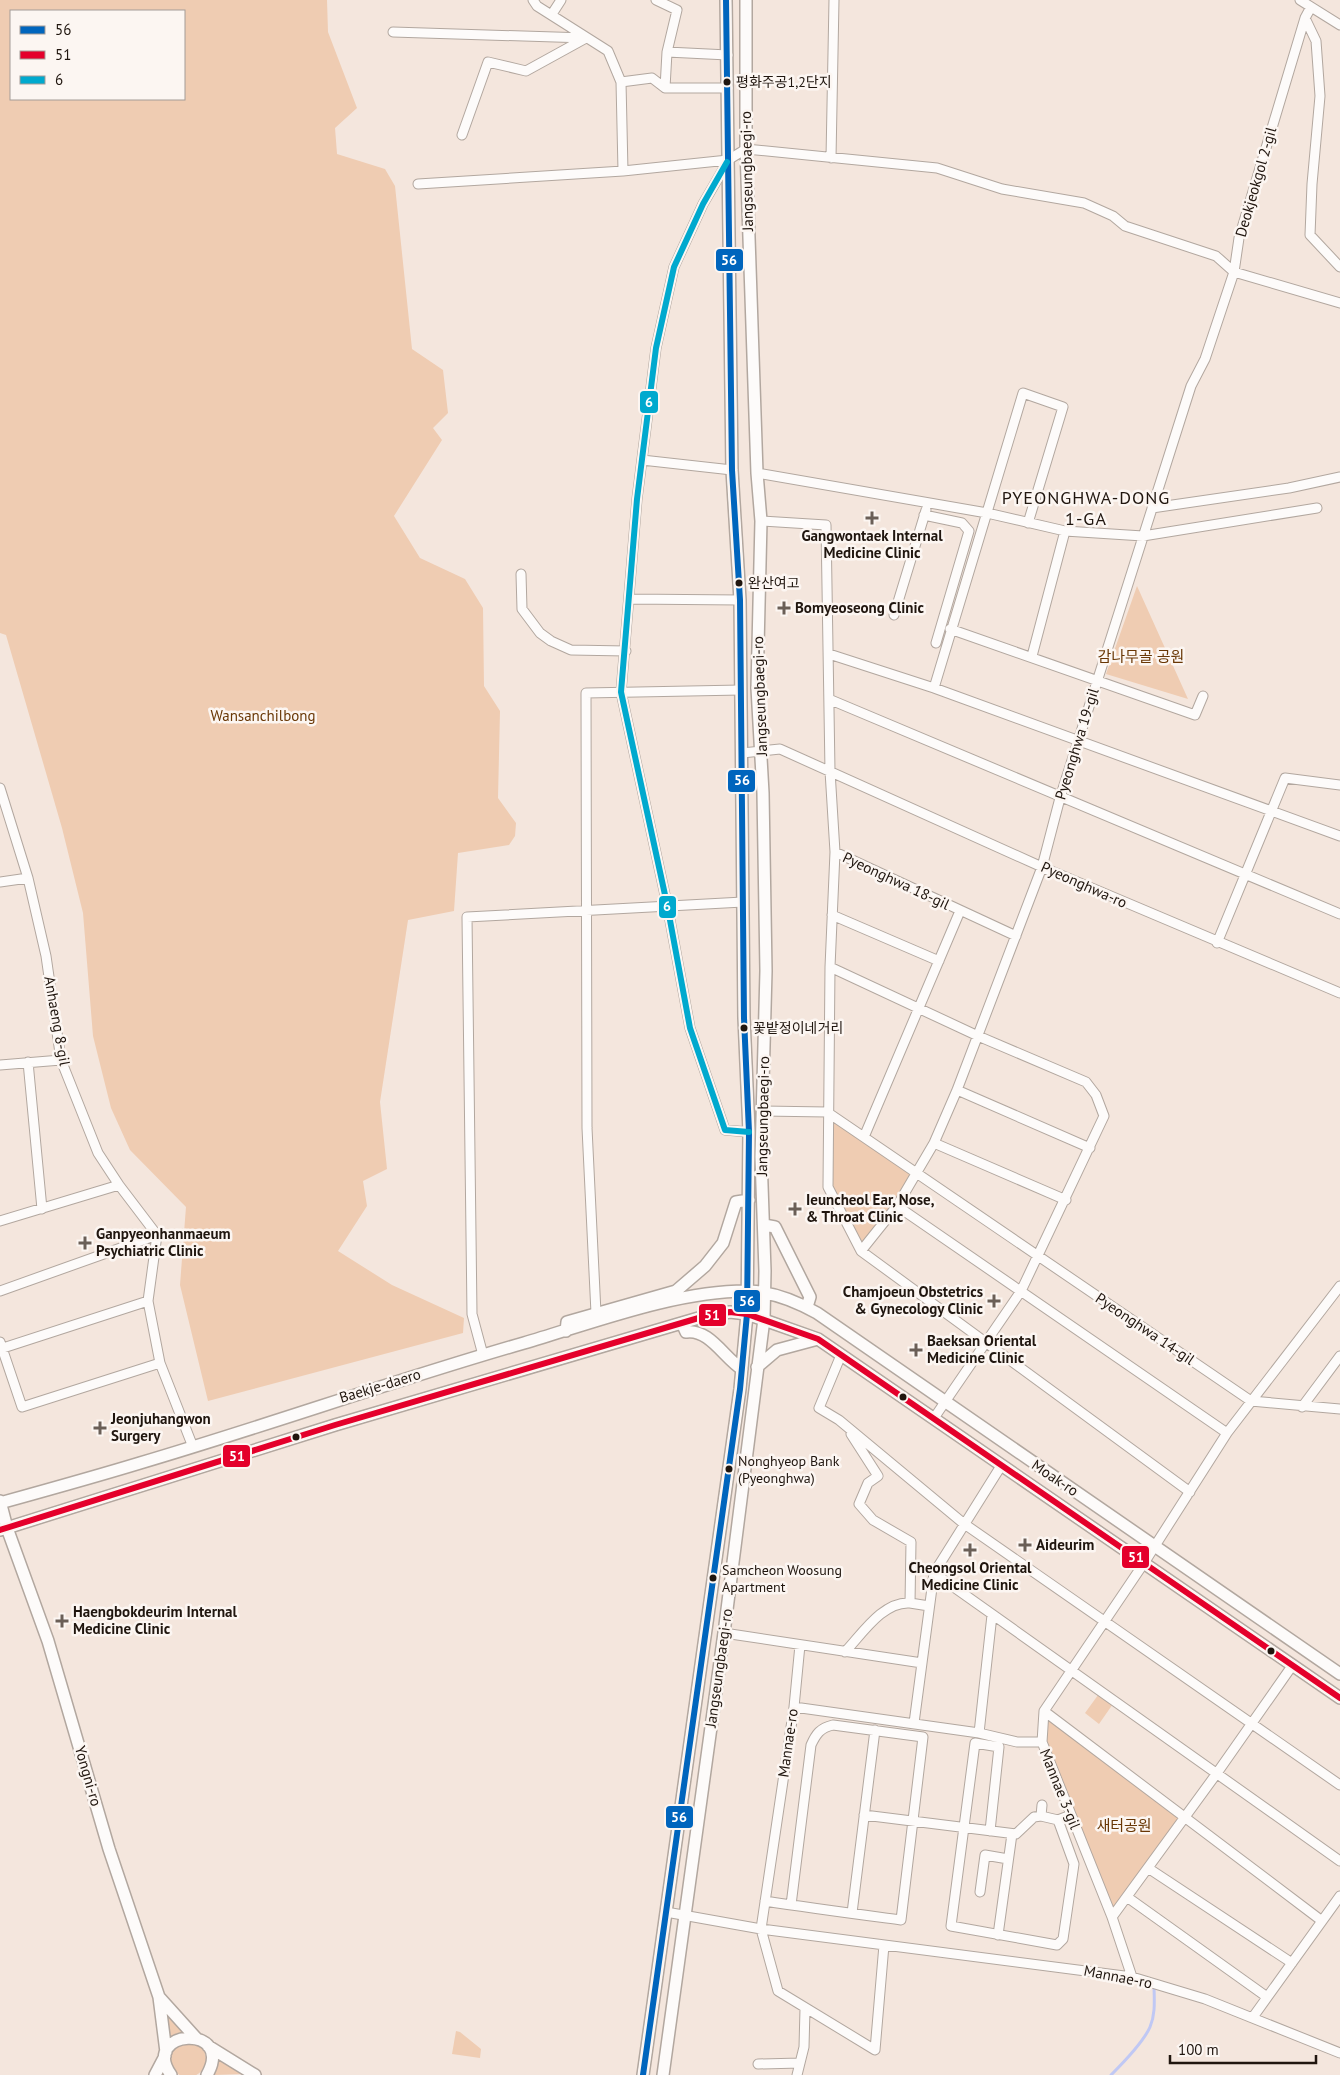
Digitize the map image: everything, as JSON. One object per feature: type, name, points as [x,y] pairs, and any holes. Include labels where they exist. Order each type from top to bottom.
[{"type":"street","points":[[533,0],[537,6],[608,51],[621,82],[623,171]]},
{"type":"street","points":[[552,14],[561,0]]},
{"type":"street","points":[[656,0],[677,10],[668,52],[665,88]]},
{"type":"street","name":"Jangseungbaegi-ro","points":[[644,2075],[742,1369],[747,1314],[749,1132],[744,1018],[740,600],[732,470],[726,0]]},
{"type":"street","name":"Jangseungbaegi-ro","points":[[663,2075],[724,1633],[756,1367],[764,1319],[764,1225],[761,1157],[766,970],[762,750],[757,688],[760,521],[746,149],[746,0]]},
{"type":"street","points":[[831,158],[834,0]]},
{"type":"street","points":[[1300,0],[1340,26]]},
{"type":"street","name":"Deokjeokgol 2-gil","points":[[1152,508],[1191,386],[1205,359],[1234,272],[1239,238],[1305,18],[1311,7]]},
{"type":"street","points":[[1305,18],[1316,41],[1320,96],[1312,184],[1310,235],[1340,267]]},
{"type":"street","points":[[393,32],[586,38]]},
{"type":"street","points":[[462,135],[488,62],[526,71],[586,38]]},
{"type":"street","points":[[668,52],[728,55]]},
{"type":"street","points":[[621,82],[652,78],[665,88],[728,88]]},
{"type":"street","points":[[418,184],[623,171],[728,160],[746,149],[937,168],[1002,189],[1084,203],[1113,216],[1126,226],[1216,256],[1234,272],[1340,303]]},
{"type":"street","points":[[728,160],[703,204],[674,267],[656,348],[642,460],[621,692],[667,904],[690,1028],[725,1130],[749,1132]]},
{"type":"street","points":[[934,688],[950,629],[987,513],[1022,393],[1063,407],[1028,523]]},
{"type":"street","points":[[642,460],[732,470]]},
{"type":"street","points":[[757,473],[987,513],[1065,531],[1143,536],[1317,508]]},
{"type":"street","points":[[1152,508],[1289,488],[1340,477]]},
{"type":"street","points":[[894,615],[928,503]]},
{"type":"street","name":"Pyeonghwa 19-gil","points":[[1042,867],[1060,798],[1152,508]]},
{"type":"street","points":[[924,515],[962,523],[969,531],[936,643]]},
{"type":"street","points":[[760,521],[826,525],[831,700],[830,771],[835,852]]},
{"type":"street","points":[[1032,656],[1065,531]]},
{"type":"street","points":[[521,574],[522,609],[540,633],[550,641],[570,650],[626,651]]},
{"type":"street","points":[[628,600],[740,600]]},
{"type":"street","points":[[950,629],[1032,656],[1195,715],[1204,696]]},
{"type":"street","points":[[829,654],[934,688],[1340,836]]},
{"type":"street","points":[[596,1313],[587,1128],[586,693],[741,690]]},
{"type":"street","points":[[831,700],[1060,798],[1340,914]]},
{"type":"street","name":"Pyeonghwa-ro","points":[[742,753],[780,749],[1042,867],[1217,943],[1340,993]]},
{"type":"street","points":[[1217,943],[1285,778],[1340,785]]},
{"type":"street","name":"Anhaeng 8-gil","points":[[0,788],[3,814],[28,878],[46,956],[61,1060],[98,1153],[119,1185],[157,1235]]},
{"type":"street","name":"Pyeonghwa 18-gil","points":[[986,1343],[861,1252],[828,1187],[827,1112],[830,967],[835,852],[1016,936]]},
{"type":"street","points":[[861,1252],[897,1206],[934,1143],[957,1090],[1042,867]]},
{"type":"street","points":[[0,882],[28,878]]},
{"type":"street","points":[[483,1355],[472,1314],[467,917],[667,904],[743,902]]},
{"type":"street","name":"Pyeonghwa 18-gil","points":[[864,1137],[960,911]]},
{"type":"street","points":[[832,915],[939,961]]},
{"type":"street","points":[[830,967],[978,1036],[1086,1082],[1096,1095],[1104,1116],[1022,1291],[934,1418]]},
{"type":"street","points":[[0,1065],[61,1060]]},
{"type":"street","points":[[28,1062],[42,1209]]},
{"type":"street","points":[[957,1090],[1090,1148]]},
{"type":"street","points":[[763,1111],[827,1112],[1039,1255]]},
{"type":"street","points":[[934,1143],[1066,1200]]},
{"type":"street","points":[[0,1221],[119,1185]]},
{"type":"street","points":[[566,1331],[566,1322],[676,1291],[705,1266],[723,1243],[736,1202],[749,1200]]},
{"type":"street","points":[[897,1206],[1227,1433]]},
{"type":"street","points":[[764,1225],[775,1227],[810,1297],[807,1307]]},
{"type":"street","points":[[0,1291],[157,1235],[148,1301],[160,1363],[193,1447]]},
{"type":"street","name":"Pyeonghwa 14-gil","points":[[1039,1255],[1251,1401]]},
{"type":"street","points":[[1144,1563],[1227,1433],[1340,1286]]},
{"type":"street","name":"Baekje-daero","points":[[0,1502],[193,1447],[483,1355],[675,1301],[705,1295],[747,1291],[765,1292]]},
{"type":"street","name":"Moak-ro","points":[[765,1292],[792,1300],[807,1307],[1340,1674]]},
{"type":"street","points":[[148,1301],[0,1346],[22,1407],[160,1363]]},
{"type":"street","name":"Baekje-daero","points":[[4,1529],[335,1425],[682,1323],[730,1312],[764,1319]]},
{"type":"street","name":"Moak-ro","points":[[764,1319],[818,1339],[1340,1698]]},
{"type":"street","points":[[682,1323],[686,1332],[692,1331],[706,1338],[742,1369]]},
{"type":"street","points":[[756,1367],[777,1350],[818,1339]]},
{"type":"street","points":[[986,1343],[1190,1492]]},
{"type":"street","points":[[841,1355],[819,1408],[845,1426],[963,1523],[1340,1785]]},
{"type":"street","points":[[1302,1407],[1340,1356]]},
{"type":"street","points":[[1251,1401],[1340,1409]]},
{"type":"street","points":[[845,1426],[878,1476],[868,1483],[859,1504],[873,1520],[911,1542],[910,1603]]},
{"type":"street","points":[[914,1724],[934,1573],[963,1523],[1001,1466]]},
{"type":"street","name":"Yongni-ro","points":[[0,1502],[4,1529],[48,1641],[109,1849],[159,1997],[166,2069],[171,2075]]},
{"type":"street","name":"Mannae 3-gil","points":[[1132,1977],[1112,1917],[1042,1742],[1044,1711],[1144,1563]]},
{"type":"street","points":[[934,1573],[1340,1861]]},
{"type":"street","points":[[845,1652],[889,1607],[901,1603],[930,1606]]},
{"type":"street","points":[[980,1733],[992,1615]]},
{"type":"street","points":[[724,1633],[922,1663]]},
{"type":"street","name":"Mannae-ro","points":[[800,1645],[794,1707],[761,1929],[778,1991],[875,2050],[884,1945]]},
{"type":"street","points":[[1112,1917],[1217,1774],[1292,1666]]},
{"type":"street","points":[[794,1707],[980,1733],[1016,1742],[1042,1742]]},
{"type":"street","points":[[1044,1711],[1322,1921]]},
{"type":"street","points":[[765,1901],[791,1905],[901,1920],[923,1737],[833,1725],[823,1727],[816,1734],[811,1745],[791,1905]]},
{"type":"street","points":[[852,1913],[875,1730]]},
{"type":"street","points":[[990,1831],[999,1746],[974,1743],[951,1926],[1057,1945],[1063,1939],[1074,1864],[1058,1820]]},
{"type":"street","points":[[1041,1816],[1042,1805]]},
{"type":"street","points":[[864,1815],[1012,1834],[1016,1834],[1034,1817],[1041,1816],[1058,1820],[1071,1815]]},
{"type":"street","points":[[998,1935],[1012,1834]]},
{"type":"street","points":[[980,1892],[985,1855],[1008,1859]]},
{"type":"street","points":[[1148,1868],[1292,1964]]},
{"type":"street","points":[[1253,2017],[1340,1896]]},
{"type":"street","points":[[1127,1897],[1267,1997]]},
{"type":"street","name":"Mannae-ro","points":[[666,1912],[761,1929],[1132,1977],[1205,1999],[1340,2053]]},
{"type":"street","points":[[159,1997],[196,2038],[255,2075]]},
{"type":"street","points":[[797,2075],[804,2047],[805,2008]]},
{"type":"street","points":[[155,2075],[175,2041],[188,2037],[196,2038]]},
{"type":"street","points":[[207,2075],[212,2061],[208,2046]]},
{"type":"street","points":[[758,2064],[800,2063]]},
{"type":"green space","name":"Wansanchilbong","points":[[0,0],[327,0],[328,32],[357,108],[335,128],[337,154],[385,169],[395,186],[412,349],[443,370],[448,413],[433,428],[442,440],[394,516],[420,558],[465,579],[483,608],[484,686],[500,711],[498,798],[516,823],[515,836],[509,845],[458,853],[454,911],[408,920],[380,1102],[387,1169],[363,1181],[367,1206],[338,1251],[392,1285],[464,1318],[463,1333],[208,1401],[180,1285],[186,1207],[130,1150],[111,1108],[93,1036],[83,913],[62,828],[6,635],[0,633]]},
{"type":"green space","name":"감나무골 공원","points":[[1137,586],[1188,699],[1106,674]]},
{"type":"green space","points":[[827,1112],[916,1173],[861,1251],[828,1187]]},
{"type":"green space","points":[[1101,1691],[1115,1701],[1099,1724],[1085,1713]]},
{"type":"green space","name":"새터공원","points":[[1044,1711],[1185,1817],[1112,1917],[1042,1742]]},
{"type":"green space","points":[[162,2005],[192,2036],[168,2047]]},
{"type":"green space","points":[[456,2031],[460,2032],[481,2049],[480,2058],[452,2054]]},
{"type":"green space","points":[[181,2042],[195,2042],[205,2052],[205,2066],[195,2076],[181,2076],[171,2066],[171,2052]]},
{"type":"green space","points":[[214,2055],[242,2072],[242,2074],[213,2075],[216,2064]]},
{"type":"waterway","points":[[1111,2075],[1138,2046],[1150,2027],[1154,2011],[1154,1984]]},
{"type":"transit line","name":"56","points":[[643,2075],[740,1389],[747,1314],[749,1132],[744,1018],[740,600],[732,470],[726,0]]},
{"type":"transit line","name":"6","points":[[727,162],[703,204],[674,267],[656,348],[637,499],[621,692],[667,904],[690,1028],[725,1130],[749,1132]]},
{"type":"transit line","name":"51","points":[[0,1530],[335,1425],[702,1317],[730,1312],[747,1314],[818,1339],[1340,1698]]},
{"type":"place","name":"평화주공1,2단지","points":[[727,82]]},
{"type":"place","name":"Gangwontaek Internal Medicine Clinic","points":[[872,518]]},
{"type":"place","name":"완산여고","points":[[739,583]]},
{"type":"place","name":"Bomyeoseong Clinic","points":[[784,608]]},
{"type":"place","name":"꽃밭정이네거리","points":[[744,1028]]},
{"type":"place","name":"Ieuncheol Ear, Nose, & Throat Clinic","points":[[795,1209]]},
{"type":"place","name":"Ganpyeonhanmaeum Psychiatric Clinic","points":[[85,1243]]},
{"type":"place","name":"Chamjoeun Obstetrics & Gynecology Clinic","points":[[994,1301]]},
{"type":"place","name":"Baeksan Oriental Medicine Clinic","points":[[916,1350]]},
{"type":"place","name":"Jeonjuhangwon Surgery","points":[[100,1428]]},
{"type":"place","name":"Nonghyeop Bank (Pyeonghwa)","points":[[729,1469]]},
{"type":"place","name":"Aideurim","points":[[1025,1545]]},
{"type":"place","name":"Cheongsol Oriental Medicine Clinic","points":[[970,1550]]},
{"type":"place","name":"Samcheon Woosung Apartment","points":[[713,1578]]},
{"type":"place","name":"Haengbokdeurim Internal Medicine Clinic","points":[[62,1621]]},
{"type":"district","name":"PYEONGHWA-DONG 1-GA","points":[[1086,508]]}]
